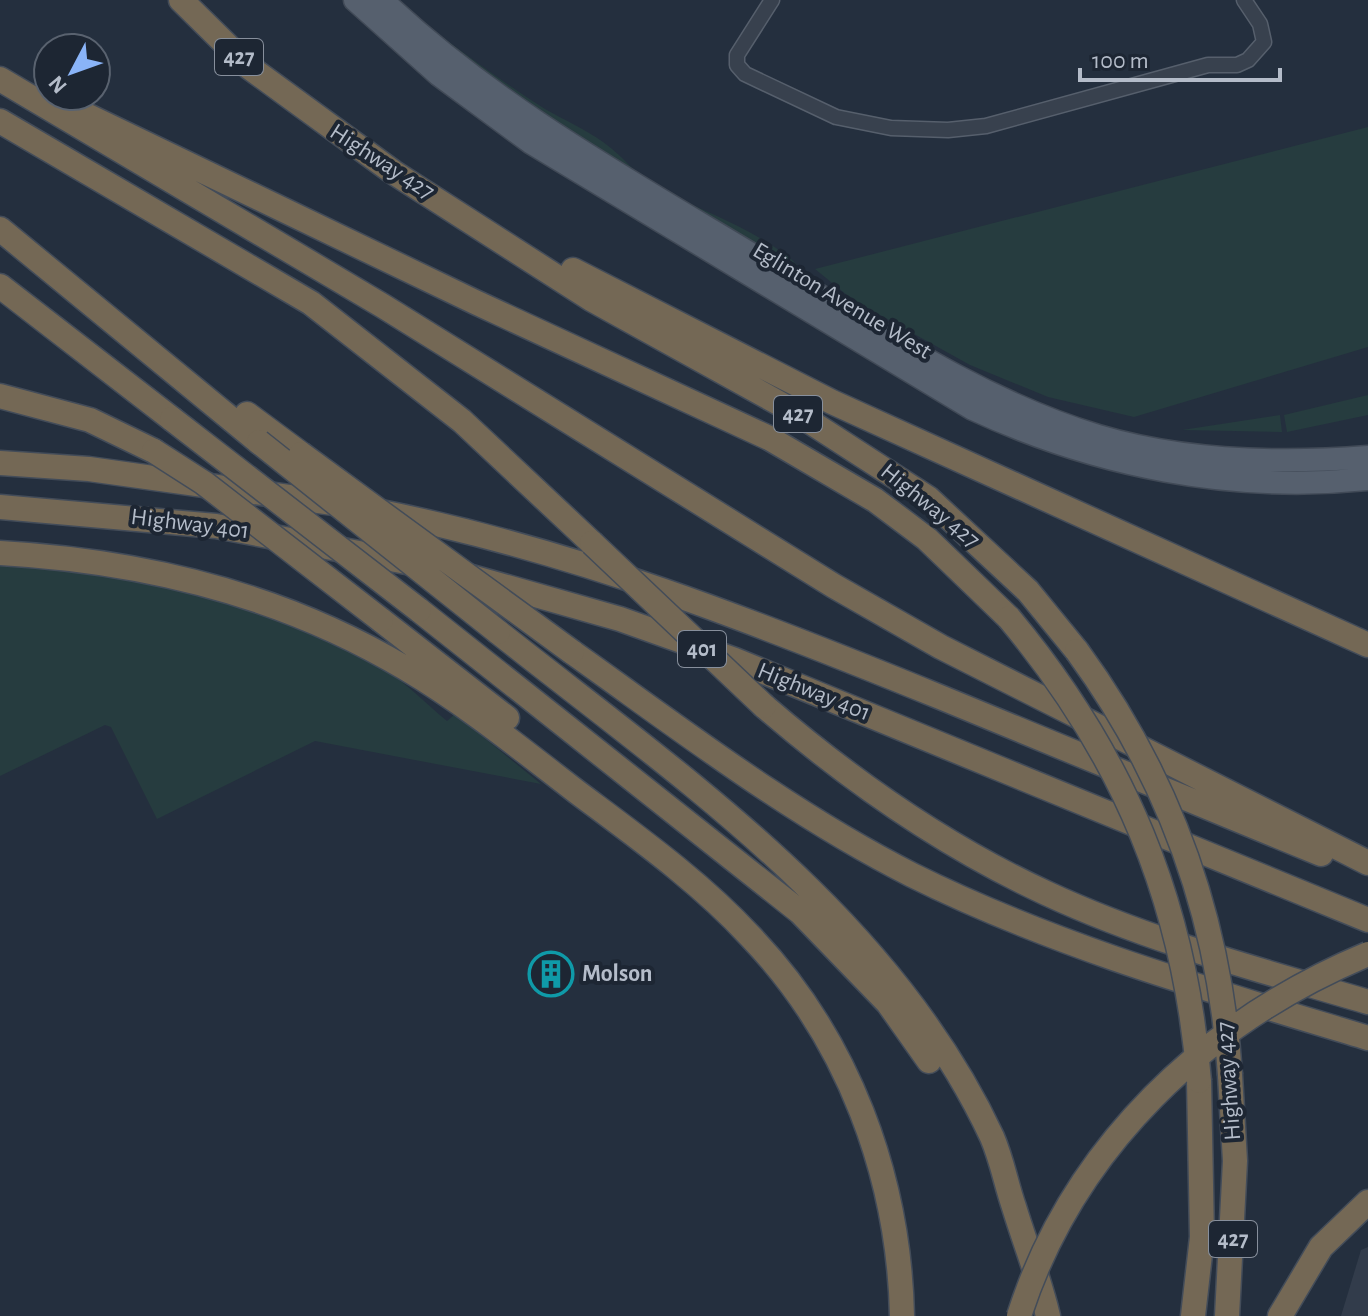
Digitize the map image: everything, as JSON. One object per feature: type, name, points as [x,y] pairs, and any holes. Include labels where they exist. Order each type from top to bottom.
[{"type":"highway","name":"Highway 427","points":[[181,0],[249,67],[302,109],[393,172],[591,299],[795,412],[928,498],[1001,564],[1077,651],[1144,756],[1189,858],[1215,951],[1230,1075],[1235,1161],[1227,1316]]},
{"type":"highway","points":[[0,72],[475,302],[782,445],[875,500],[927,539],[1009,618],[1039,654],[1092,730],[1121,784],[1152,855],[1186,974],[1199,1081],[1202,1237],[1193,1316]]},
{"type":"highway","points":[[0,79],[383,306],[834,586],[952,653],[1368,863]]},
{"type":"highway","points":[[0,121],[254,267],[322,312],[462,421],[764,706],[881,799],[1018,880],[1158,938],[1368,1002]]},
{"type":"highway","points":[[481,226],[832,402],[1292,614],[1368,653]]},
{"type":"highway","points":[[0,229],[259,442],[745,829],[844,923],[915,1009],[956,1072],[993,1139],[1048,1316]]},
{"type":"highway","points":[[0,286],[735,857],[825,936],[888,1003],[922,1050],[1013,1205]]},
{"type":"highway","points":[[112,323],[301,454],[753,780],[910,874],[1087,949],[1368,1038]]},
{"type":"highway","points":[[0,396],[90,420],[154,451],[204,483],[725,892],[754,919],[806,982],[848,1048],[887,1138],[906,1211],[917,1316]]},
{"type":"highway","name":"Highway 401","points":[[0,463],[89,469],[328,501],[458,529],[611,570],[842,657],[1368,874]]},
{"type":"highway","name":"Highway 401","points":[[0,507],[147,518],[265,534],[459,574],[620,619],[834,700],[1368,920]]},
{"type":"highway","points":[[0,553],[116,566],[205,582],[322,625],[408,669],[488,722],[688,878],[751,936],[776,965],[820,1028],[841,1067],[863,1114],[887,1188],[898,1252],[902,1316]]},
{"type":"highway","points":[[1292,614],[1368,645]]},
{"type":"highway","points":[[1019,1316],[1066,1211],[1107,1149],[1155,1094],[1239,1022],[1301,984],[1368,954]]},
{"type":"highway","points":[[1280,1316],[1321,1247],[1368,1202]]},
{"type":"main road","name":"Eglinton Avenue West","points":[[355,0],[439,75],[530,142],[973,409],[1037,437],[1132,466],[1236,480],[1324,483],[1368,479]]},
{"type":"main road","name":"Eglinton Avenue West","points":[[382,0],[441,53],[536,124],[975,387],[1098,436],[1164,451],[1237,459],[1322,461],[1368,457]]},
{"type":"street","points":[[772,0],[737,55],[737,65],[745,74],[836,117],[891,128],[932,130],[986,126],[1199,67],[1237,65],[1248,60],[1264,42],[1260,24],[1244,0]]},
{"type":"shaded area","points":[[1368,1247],[1368,1316],[1341,1316],[1361,1250]]},
{"type":"green space","points":[[421,21],[529,99],[603,142],[652,185],[542,119]]},
{"type":"green space","points":[[1368,127],[1368,347],[1134,417],[1048,397],[970,365],[853,300],[815,269]]},
{"type":"green space","points":[[665,192],[763,240],[797,264],[808,278]]},
{"type":"green space","points":[[1368,395],[1368,415],[1287,432],[1284,415]]},
{"type":"green space","points":[[1280,415],[1282,432],[1182,430]]},
{"type":"green space","points":[[0,563],[95,571],[144,580],[194,591],[290,621],[376,663],[447,721],[455,714],[541,784],[315,741],[157,819],[111,727],[105,725],[0,776]]},
{"type":"place","name":"Molson","points":[[551,974]]}]
